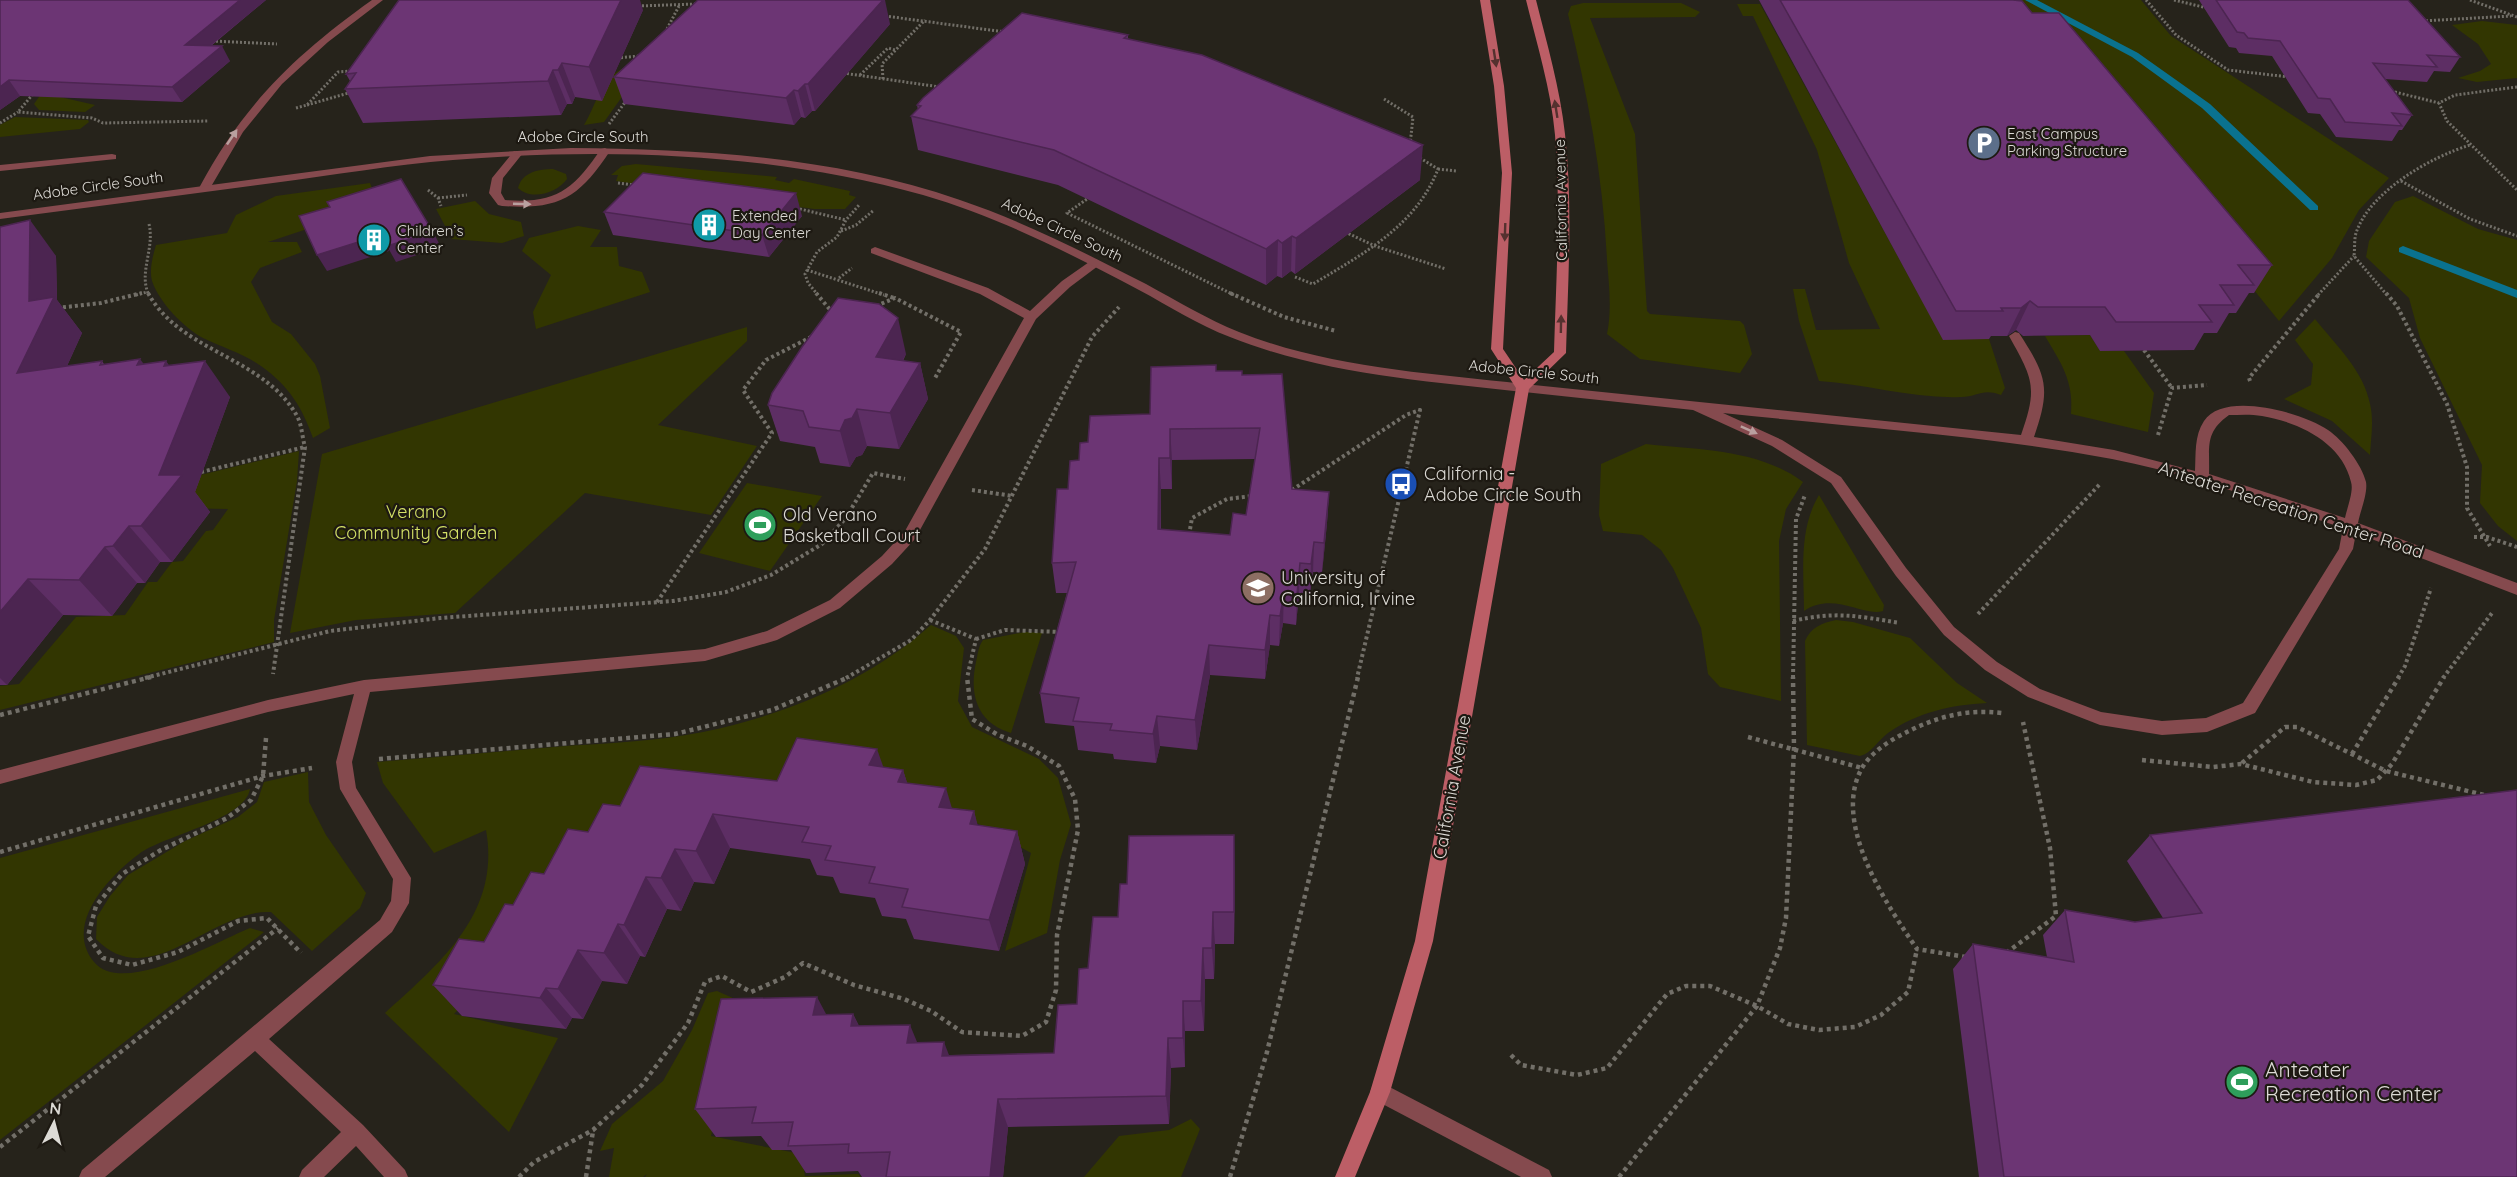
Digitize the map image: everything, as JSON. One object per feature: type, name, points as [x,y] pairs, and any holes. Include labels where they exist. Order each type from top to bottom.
[{"type":"main road","points":[[1485,0],[1499,86],[1506,173],[1503,275],[1497,349],[1523,388]]},
{"type":"main road","name":"California Avenue","points":[[1345,1177],[1380,1092],[1424,941],[1523,388],[1560,353],[1564,203],[1555,102],[1531,0]]},
{"type":"street","points":[[205,188],[228,143],[276,83],[314,47],[378,0]]},
{"type":"street","points":[[518,153],[498,178],[495,193],[502,203],[526,206],[552,202],[574,191],[587,179],[604,151]]},
{"type":"street","name":"Adobe Circle South","points":[[0,216],[366,166],[518,153],[604,151],[747,159],[869,180],[926,193],[996,217],[1096,263],[1233,334],[1287,354],[1349,368],[2026,440]]},
{"type":"street","points":[[0,168],[111,157]]},
{"type":"street","points":[[875,251],[984,291],[1032,317]]},
{"type":"street","points":[[0,777],[268,706],[364,686],[606,666],[705,655],[772,636],[835,604],[888,560],[910,535],[1032,317],[1065,284],[1096,263]]},
{"type":"street","points":[[2014,336],[2036,373],[2041,389],[2026,440]]},
{"type":"street","points":[[1696,406],[1777,443],[1836,480],[1901,572],[1948,631],[1991,666],[2034,693],[2100,718],[2162,728],[2207,725],[2249,708],[2346,549],[2359,483],[2344,453],[2323,433],[2291,419],[2260,411],[2226,411],[2210,422],[2204,438],[2202,477]]},
{"type":"street","name":"Anteater Recreation Center Road","points":[[2026,440],[2114,454],[2202,477],[2352,526],[2517,589]]},
{"type":"street","points":[[89,1177],[325,980],[386,926],[400,903],[402,878],[348,789],[344,762],[364,686]]},
{"type":"street","points":[[255,1038],[356,1132],[398,1177]]},
{"type":"street","points":[[1380,1092],[1542,1177]]},
{"type":"street","points":[[309,1177],[356,1132]]},
{"type":"path","points":[[2146,0],[2176,34],[2228,70],[2246,74],[2297,77]]},
{"type":"path","points":[[2174,0],[2216,10]]},
{"type":"path","points":[[2471,0],[2517,17]]},
{"type":"path","points":[[632,6],[679,6],[701,3]]},
{"type":"path","points":[[664,36],[679,6]]},
{"type":"path","points":[[879,15],[1011,33],[1004,40]]},
{"type":"path","points":[[2421,21],[2511,16]]},
{"type":"path","points":[[883,79],[882,64],[925,20]]},
{"type":"path","points":[[202,40],[285,45]]},
{"type":"path","points":[[859,75],[888,48],[895,50]]},
{"type":"path","points":[[610,58],[643,56]]},
{"type":"path","points":[[838,72],[943,87]]},
{"type":"path","points":[[2381,89],[2439,103],[2455,94],[2517,87]]},
{"type":"path","points":[[0,123],[18,112],[39,88]]},
{"type":"path","points":[[307,105],[361,89]]},
{"type":"path","points":[[1384,99],[1413,117],[1409,152]]},
{"type":"path","points":[[606,129],[626,100]]},
{"type":"path","points":[[2439,103],[2447,121],[2517,190]]},
{"type":"path","points":[[18,112],[92,118],[103,123],[209,121]]},
{"type":"path","points":[[2260,411],[2249,378],[2343,265],[2354,256],[2357,229],[2378,201],[2400,181],[2452,150],[2470,145]]},
{"type":"path","points":[[1419,157],[1438,169],[1456,171]]},
{"type":"path","points":[[1295,277],[1313,284],[1375,246],[1408,216],[1433,188],[1438,169]]},
{"type":"path","points":[[587,179],[643,186]]},
{"type":"path","points":[[2400,181],[2470,219],[2517,236]]},
{"type":"path","points":[[1095,193],[1067,213],[1207,283],[1273,312],[1345,333]]},
{"type":"path","points":[[840,232],[856,225],[879,206]]},
{"type":"path","points":[[790,207],[846,220]]},
{"type":"path","points":[[834,314],[808,283],[807,270],[817,252],[840,232],[853,211]]},
{"type":"path","points":[[143,218],[148,220],[152,242],[144,266],[147,292],[165,317],[180,330],[251,369],[278,391],[297,416],[305,447],[279,642],[268,706],[263,776],[251,800],[227,818],[161,850],[122,874],[96,906],[88,936],[103,958],[132,965],[178,952],[238,921],[267,918],[325,980]]},
{"type":"path","points":[[1345,232],[1375,246],[1446,268]]},
{"type":"path","points":[[2354,256],[2397,306],[2407,330],[2447,404],[2467,467],[2465,497],[2467,508],[2487,537],[2501,582],[2498,604],[2443,678],[2386,771],[2377,780],[2356,785],[2313,782],[2241,764],[2285,727],[2297,727],[2386,771],[2435,786],[2496,795]]},
{"type":"path","points":[[807,270],[895,298],[962,332],[935,378]]},
{"type":"path","points":[[48,309],[101,303],[147,292]]},
{"type":"path","points":[[867,308],[895,298]]},
{"type":"path","points":[[1109,316],[1119,307]]},
{"type":"path","points":[[657,603],[772,433],[742,390],[766,360],[819,333]]},
{"type":"path","points":[[2144,350],[2172,388]]},
{"type":"path","points":[[2172,388],[2212,384]]},
{"type":"path","points":[[2152,436],[2160,435],[2172,388]]},
{"type":"path","points":[[1230,1177],[1270,1041],[1415,439],[1420,410],[1406,415],[1296,490],[1285,491]]},
{"type":"path","points":[[189,474],[305,447]]},
{"type":"path","points":[[1948,631],[1972,620],[2037,554],[2112,469],[2114,454]]},
{"type":"path","points":[[0,715],[279,642],[330,631],[392,623],[657,603],[726,592],[771,575],[833,533],[873,472],[1013,496]]},
{"type":"path","points":[[1619,1177],[1757,1006],[1780,948],[1786,918],[1794,748],[1793,621],[1796,519],[1803,498],[1810,492]]},
{"type":"path","points":[[1188,541],[1192,518],[1227,499],[1262,494]]},
{"type":"path","points":[[2352,754],[2405,666],[2435,573],[2435,543],[2455,537],[2487,537],[2517,547]]},
{"type":"path","points":[[1793,621],[1822,614],[1841,613],[1900,623]]},
{"type":"path","points":[[930,620],[976,639],[1005,630],[1061,632]]},
{"type":"path","points":[[519,1177],[534,1162],[593,1130],[642,1085],[688,1023],[705,982],[722,976],[751,992],[785,977],[802,963],[855,985],[904,999],[932,1011],[962,1032],[1022,1036],[1046,1022],[1056,990],[1057,935],[1078,830],[1076,799],[1059,766],[1027,746],[998,735],[972,719],[968,678],[976,639]]},
{"type":"path","points":[[1511,1055],[1521,1065],[1577,1074],[1606,1068],[1667,994],[1686,986],[1710,986],[1757,1006],[1788,1024],[1820,1030],[1855,1027],[1881,1015],[1908,992],[1917,949],[1881,894],[1854,820],[1855,794],[1862,768],[1882,748],[1906,732],[1944,716],[1979,709],[2011,714]]},
{"type":"path","points":[[2003,955],[2056,916],[2050,848],[2022,716]]},
{"type":"path","points":[[1748,737],[1862,768]]},
{"type":"path","points":[[0,1147],[278,928]]},
{"type":"path","points":[[1917,949],[1972,958]]},
{"type":"path","points":[[586,1177],[593,1130]]},
{"type":"green space","points":[[1930,0],[2141,0],[2171,36],[2389,178],[2359,210],[2332,258],[2279,321],[2220,248]]},
{"type":"green space","points":[[1583,3],[1681,3],[1700,12],[1695,17],[1590,18],[1635,134],[1647,311],[1650,314],[1740,321],[1744,325],[1752,354],[1740,373],[1640,359],[1607,334],[1610,297],[1602,198],[1588,106],[1568,14],[1571,6]]},
{"type":"green space","points":[[1737,4],[1760,4],[1943,339],[1989,339],[2005,388],[2001,395],[1989,392],[1967,397],[1926,396],[1819,381],[1799,321],[1793,289],[1805,289],[1816,330],[1880,329],[1849,263],[1817,150],[1753,16],[1743,16]]},
{"type":"green space","points":[[2482,21],[2517,25],[2517,78],[2477,82],[2458,78],[2480,71],[2491,64],[2478,44],[2452,25]]},
{"type":"green space","points":[[629,66],[644,66],[604,122],[584,125],[606,82],[612,75]]},
{"type":"green space","points":[[48,84],[60,97],[95,105],[85,112],[39,110],[34,104]]},
{"type":"green space","points":[[15,117],[88,120],[89,122],[80,129],[0,137],[0,125]]},
{"type":"green space","points":[[636,164],[777,177],[775,180],[789,183],[794,179],[850,191],[849,195],[856,197],[845,209],[814,209],[616,181],[618,175],[611,175],[622,166]]},
{"type":"green space","points":[[553,169],[566,174],[567,179],[557,188],[537,195],[523,192],[518,188],[527,175]]},
{"type":"green space","points":[[370,183],[377,201],[336,202],[320,212],[325,223],[268,242],[297,242],[302,252],[260,268],[251,282],[272,322],[291,334],[315,364],[320,376],[330,428],[313,438],[304,416],[287,389],[279,381],[247,358],[196,334],[173,314],[160,297],[152,281],[153,258],[156,245],[227,233],[236,215],[276,196]]},
{"type":"green space","points":[[2413,196],[2478,229],[2517,240],[2517,541],[2498,526],[2480,503],[2482,465],[2420,338],[2409,298],[2366,257],[2369,241],[2395,202]]},
{"type":"green space","points":[[475,201],[489,214],[521,222],[524,236],[502,243],[452,239],[436,209]]},
{"type":"green space","points":[[578,226],[601,230],[590,247],[617,247],[619,266],[642,272],[650,292],[536,329],[533,312],[551,275],[522,251],[529,238]]},
{"type":"green space","points":[[2315,319],[2348,358],[2367,392],[2372,416],[2370,455],[2332,421],[2284,399],[2311,385],[2313,364],[2295,340]]},
{"type":"green space","name":"Verano Community Garden","points":[[747,327],[747,341],[658,425],[757,446],[711,515],[585,493],[455,613],[356,620],[290,633],[322,454]]},
{"type":"green space","points":[[2090,335],[2100,351],[2124,351],[2154,393],[2148,432],[2071,414],[2070,392],[2065,373],[2045,336]]},
{"type":"green space","points":[[1646,444],[1748,457],[1786,471],[1803,482],[1786,509],[1779,541],[1781,701],[1720,687],[1708,674],[1701,628],[1673,568],[1661,550],[1642,535],[1603,531],[1599,515],[1601,464]]},
{"type":"green space","points":[[299,451],[297,481],[274,620],[274,642],[0,710],[0,686],[19,684],[76,617],[125,615],[148,582],[157,582],[172,562],[183,561],[206,531],[213,530],[228,509],[175,508],[184,479]]},
{"type":"green space","name":"Old Verano Basketball Court","points":[[747,483],[822,496],[770,571],[699,553]]},
{"type":"green space","points":[[1819,495],[1884,605],[1883,611],[1866,611],[1826,603],[1804,611],[1805,537],[1812,508]]},
{"type":"green space","points":[[1836,620],[1853,622],[1910,638],[1957,683],[1987,703],[1948,708],[1911,720],[1888,733],[1868,752],[1860,756],[1807,745],[1805,641],[1817,626]]},
{"type":"green space","points":[[931,625],[956,636],[964,648],[958,701],[972,727],[1039,759],[1058,778],[1071,824],[1060,860],[1047,933],[1005,951],[1031,853],[884,772],[773,802],[671,783],[454,1014],[558,1038],[509,1132],[385,1013],[426,975],[462,934],[475,911],[484,887],[488,860],[486,830],[434,853],[383,783],[377,762],[648,740],[734,725],[795,705],[853,679],[907,645]]},
{"type":"green space","points":[[1025,632],[1042,633],[1011,733],[999,728],[983,715],[975,696],[974,674],[978,651],[983,640]]},
{"type":"green space","points":[[308,772],[309,802],[326,835],[366,893],[360,908],[312,951],[271,912],[248,915],[159,954],[138,958],[117,954],[96,939],[97,917],[110,896],[128,875],[185,841],[238,817],[257,802],[264,782]]},
{"type":"green space","points":[[250,789],[245,800],[234,810],[150,847],[127,863],[103,888],[94,902],[87,917],[84,933],[86,948],[94,962],[108,971],[126,973],[170,963],[250,928],[264,932],[0,1140],[0,858]]},
{"type":"green space","points":[[717,991],[742,1002],[711,1136],[801,1154],[805,1176],[858,1174],[861,1177],[645,1177],[647,1174],[643,1177],[609,1177],[614,1148],[600,1151],[612,1124],[663,1081],[692,1030],[708,993]]},
{"type":"green space","points":[[1191,1119],[1200,1129],[1181,1177],[1084,1177],[1119,1136],[1169,1130]]},
{"type":"building","points":[[0,0],[240,0],[185,45],[222,46],[172,87],[9,80],[0,87]]},
{"type":"building","points":[[399,0],[621,0],[589,67],[562,63],[558,70],[553,70],[548,81],[345,89],[356,73],[346,74]]},
{"type":"building","points":[[698,0],[883,0],[808,84],[798,91],[794,90],[786,98],[614,77]]},
{"type":"building","name":"East Campus Parking Structure","points":[[1780,0],[2013,0],[2022,1],[2032,13],[2059,13],[2272,265],[2238,265],[2254,285],[2220,285],[2234,305],[2199,305],[2212,322],[2116,322],[2105,307],[2038,307],[2030,301],[2021,308],[2001,308],[2003,311],[1956,311]]},
{"type":"building","points":[[2216,0],[2408,0],[2460,57],[2427,55],[2437,67],[2373,63],[2412,115],[2392,113],[2402,126],[2345,122],[2330,99],[2318,98],[2280,41],[2248,38],[2244,33],[2237,32]]},
{"type":"building","points":[[1022,13],[1128,35],[1124,38],[1202,55],[1423,145],[1296,238],[1292,236],[1282,243],[1278,240],[1266,249],[1054,150],[911,116],[921,106],[917,105],[923,98]]},
{"type":"building","points":[[643,173],[796,193],[762,235],[604,212]]},
{"type":"building","name":"Children’s Center","points":[[401,179],[433,232],[387,246],[381,235],[317,255],[299,216],[330,207],[327,202]]},
{"type":"building","points":[[30,220],[29,301],[54,297],[17,373],[102,361],[100,365],[140,359],[137,365],[166,361],[164,366],[205,361],[159,475],[182,475],[141,526],[129,526],[113,546],[105,547],[79,580],[28,579],[0,612],[0,227]]},
{"type":"building","points":[[838,298],[879,304],[898,318],[876,357],[920,363],[890,413],[857,409],[852,418],[845,420],[840,431],[809,427],[803,411],[768,405],[772,393],[802,347]]},
{"type":"building","points":[[1216,365],[1216,371],[1242,371],[1242,375],[1282,374],[1292,489],[1329,492],[1324,543],[1314,542],[1311,564],[1300,563],[1297,594],[1284,593],[1280,616],[1270,615],[1265,650],[1209,645],[1195,720],[1157,716],[1153,734],[1110,730],[1112,724],[1073,721],[1079,698],[1040,693],[1076,562],[1052,563],[1057,489],[1068,489],[1070,461],[1079,460],[1080,443],[1088,442],[1090,416],[1150,414],[1151,367]],"holes":[[[1260,428],[1246,515],[1233,513],[1230,535],[1158,529],[1159,458],[1170,458],[1170,429]]]},
{"type":"building","points":[[797,738],[877,749],[869,765],[903,770],[898,782],[946,788],[939,807],[974,811],[970,824],[1017,831],[989,920],[902,907],[908,889],[869,883],[875,867],[825,860],[831,846],[802,842],[809,827],[713,814],[696,851],[675,849],[661,878],[646,877],[624,925],[618,924],[604,953],[578,950],[558,989],[546,988],[540,998],[433,985],[459,939],[484,942],[505,904],[513,905],[531,872],[544,874],[568,829],[588,832],[603,804],[620,806],[640,766],[777,781]]},
{"type":"building","name":"Anteater Recreation Center","points":[[2517,790],[2517,1177],[2004,1177],[1973,944],[2074,962],[2065,910],[2135,922],[2202,913],[2150,835]]},
{"type":"building","points":[[1234,835],[1234,912],[1213,912],[1212,948],[1203,948],[1201,1001],[1183,1001],[1183,1038],[1168,1038],[1166,1096],[998,1099],[990,1177],[886,1177],[890,1152],[848,1153],[849,1144],[788,1146],[793,1122],[752,1123],[756,1107],[695,1109],[721,999],[817,997],[813,1015],[853,1014],[851,1026],[910,1025],[907,1043],[944,1042],[942,1056],[1054,1053],[1058,1005],[1077,1004],[1079,969],[1088,968],[1093,917],[1118,917],[1120,884],[1127,884],[1129,836]]},
{"type":"waterway","points":[[2030,0],[2135,55],[2206,106],[2314,208]]},
{"type":"waterway","points":[[2403,250],[2517,294]]},
{"type":"place","name":"East Campus Parking Structure","points":[[1984,143]]},
{"type":"place","name":"Extended Day Center","points":[[709,225]]},
{"type":"place","name":"Children’s Center","points":[[374,240]]},
{"type":"place","name":"California - Adobe Circle South","points":[[1401,484]]},
{"type":"place","name":"Old Verano Basketball Court","points":[[760,525]]},
{"type":"place","name":"University of California, Irvine","points":[[1258,588]]},
{"type":"place","name":"Anteater Recreation Center","points":[[2242,1082]]}]
